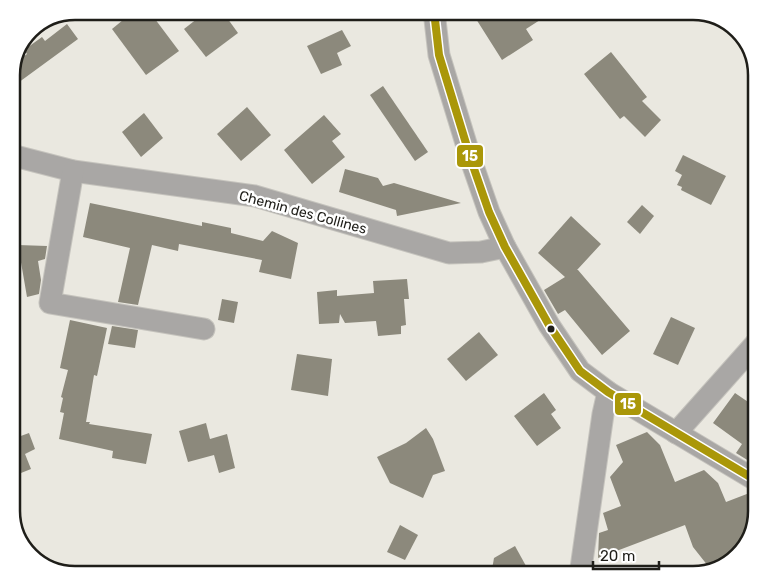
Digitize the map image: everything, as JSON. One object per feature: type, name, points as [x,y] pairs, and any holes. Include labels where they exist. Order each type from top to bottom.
[{"type":"street","points":[[435,20],[439,55],[489,212],[505,247],[549,325],[580,371],[608,392],[748,476]]},
{"type":"street","name":"Chemin des Collines","points":[[20,157],[73,171],[255,196],[449,252],[481,252],[505,247]]},
{"type":"street","points":[[73,171],[50,303],[204,329]]},
{"type":"street","points":[[676,433],[748,352]]},
{"type":"street","points":[[581,566],[603,414],[608,392]]},
{"type":"building","points":[[123,20],[156,20],[179,51],[146,75],[112,29]]},
{"type":"building","points":[[196,20],[229,20],[238,33],[206,57],[184,29]]},
{"type":"building","points":[[477,20],[540,20],[526,29],[533,40],[502,60]]},
{"type":"building","points":[[67,24],[78,39],[20,81],[22,60],[27,54],[25,52],[27,48],[42,37],[45,41]]},
{"type":"building","points":[[342,30],[351,46],[337,53],[342,65],[321,74],[307,46]]},
{"type":"building","points":[[611,52],[647,97],[642,101],[661,120],[645,137],[624,116],[620,119],[584,74]]},
{"type":"building","points":[[383,86],[428,152],[415,161],[370,95]]},
{"type":"building","points":[[247,107],[271,135],[241,161],[217,134]]},
{"type":"building","points":[[144,113],[163,138],[141,157],[122,132]]},
{"type":"building","points":[[324,115],[341,134],[332,141],[345,157],[312,184],[284,150]]},
{"type":"building","points":[[683,155],[726,176],[711,205],[681,190],[682,187],[677,185],[682,175],[675,171]]},
{"type":"building","points":[[345,169],[378,178],[383,186],[394,183],[461,203],[397,216],[396,210],[339,192]]},
{"type":"building","points":[[90,203],[202,226],[202,222],[231,228],[231,233],[263,241],[272,231],[298,243],[291,279],[259,272],[262,260],[179,244],[178,251],[152,245],[138,305],[118,302],[130,248],[83,237]]},
{"type":"building","points":[[642,205],[654,216],[640,234],[627,222]]},
{"type":"building","points":[[571,216],[601,244],[577,270],[630,331],[602,355],[565,310],[558,314],[544,290],[565,277],[538,253]]},
{"type":"building","points":[[20,245],[47,246],[45,259],[38,261],[41,280],[39,294],[27,297],[20,257]]},
{"type":"building","points":[[407,279],[409,299],[404,299],[406,325],[401,326],[401,334],[378,336],[376,321],[345,323],[340,314],[339,323],[319,324],[317,292],[337,290],[337,296],[374,293],[373,281]]},
{"type":"building","points":[[222,299],[238,302],[234,323],[218,320]]},
{"type":"building","points":[[671,317],[695,328],[678,365],[653,354]]},
{"type":"building","points":[[70,320],[107,328],[97,376],[94,375],[86,422],[152,434],[146,464],[112,458],[113,451],[59,439],[64,413],[60,412],[63,398],[61,397],[68,370],[60,368]]},
{"type":"building","points":[[112,326],[138,330],[135,348],[108,344]]},
{"type":"building","points":[[479,332],[498,355],[466,381],[447,359]]},
{"type":"building","points":[[297,354],[332,359],[328,396],[291,390]]},
{"type":"building","points":[[544,393],[556,410],[551,414],[561,428],[537,446],[514,416]]},
{"type":"building","points":[[735,393],[748,402],[748,460],[736,453],[742,444],[713,423]]},
{"type":"building","points":[[206,423],[210,439],[227,434],[235,468],[219,473],[214,455],[188,462],[179,431]]},
{"type":"building","points":[[426,428],[433,439],[445,471],[433,475],[423,498],[390,483],[377,457],[406,443]]},
{"type":"building","points":[[647,432],[660,445],[675,482],[704,470],[718,483],[726,502],[748,494],[748,519],[737,545],[724,557],[707,564],[693,547],[685,525],[598,558],[599,533],[608,530],[603,513],[621,506],[610,477],[623,462],[616,445]]},
{"type":"building","points":[[29,433],[35,449],[25,454],[31,469],[20,473],[20,436]]},
{"type":"building","points":[[400,525],[418,535],[405,560],[387,552]]},
{"type":"building","points":[[515,546],[526,566],[493,566],[494,558]]},
{"type":"transit line","name":"15","points":[[435,20],[439,55],[489,212],[505,247],[549,325],[580,371],[608,392],[748,476]]}]
